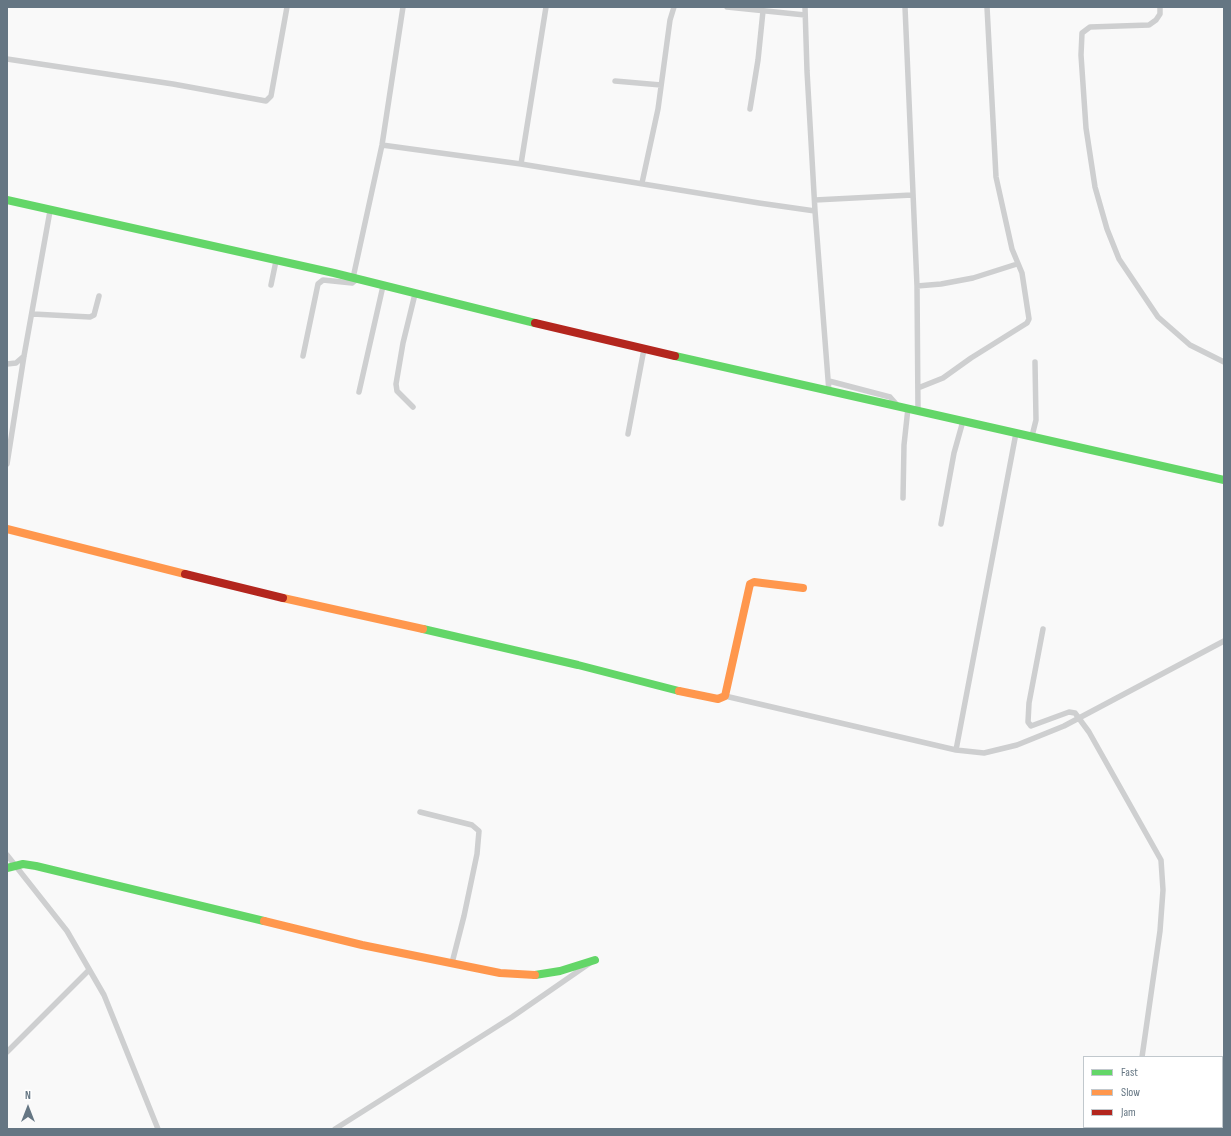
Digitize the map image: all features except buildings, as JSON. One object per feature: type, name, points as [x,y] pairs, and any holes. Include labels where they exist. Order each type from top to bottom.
[{"type":"street","points":[[7,59],[173,84],[266,101],[271,96],[287,7]]},
{"type":"street","points":[[303,356],[318,284],[323,280],[352,283],[355,279],[382,145],[403,7]]},
{"type":"street","points":[[521,164],[546,7]]},
{"type":"street","points":[[642,183],[661,85],[670,20],[674,7]]},
{"type":"street","points":[[727,7],[805,15]]},
{"type":"street","points":[[805,7],[815,211],[829,392]]},
{"type":"street","points":[[904,7],[917,286],[918,411]]},
{"type":"street","points":[[918,388],[943,378],[971,358],[1027,324],[1029,319],[1022,273],[1012,248],[996,178],[987,7]]},
{"type":"street","points":[[1160,7],[1160,14],[1156,20],[1149,25],[1090,27],[1082,33],[1081,55],[1086,128],[1095,187],[1107,229],[1119,259],[1158,317],[1190,345],[1224,362]]},
{"type":"street","points":[[750,109],[758,60],[763,11]]},
{"type":"street","points":[[615,81],[661,85]]},
{"type":"street","points":[[382,145],[521,164],[815,211]]},
{"type":"street","points":[[815,200],[912,195]]},
{"type":"street","points":[[7,200],[50,211],[355,279],[829,392],[908,408],[1224,480]]},
{"type":"street","points":[[7,464],[24,356],[33,314],[50,211]]},
{"type":"street","points":[[271,285],[276,261]]},
{"type":"street","points":[[917,286],[941,284],[974,278],[1018,264]]},
{"type":"street","points":[[359,392],[383,286]]},
{"type":"street","points":[[413,407],[397,391],[396,384],[403,343],[415,294]]},
{"type":"street","points":[[33,314],[90,317],[94,315],[99,296]]},
{"type":"street","points":[[628,434],[644,349]]},
{"type":"street","points":[[7,364],[16,363],[24,356]]},
{"type":"street","points":[[1032,436],[1036,420],[1035,362]]},
{"type":"street","points":[[828,381],[890,396],[898,406]]},
{"type":"street","points":[[903,498],[904,445],[908,408]]},
{"type":"street","points":[[941,524],[954,453],[963,421]]},
{"type":"street","points":[[956,750],[1016,433]]},
{"type":"street","points":[[7,529],[298,602],[578,665],[691,694],[718,699],[725,696],[956,750],[984,753],[1017,745],[1080,718],[1224,641]]},
{"type":"street","points":[[725,696],[750,584],[759,583],[804,588]]},
{"type":"street","points":[[1043,630],[1028,722],[1032,726],[1069,712],[1076,713],[1161,860],[1163,890],[1160,932],[1142,1056]]},
{"type":"street","points":[[420,812],[472,825],[479,831],[477,854],[464,916],[452,962]]},
{"type":"street","points":[[7,855],[66,931],[104,995],[158,1129]]},
{"type":"street","points":[[7,868],[16,865],[36,866],[369,946],[500,973],[540,975],[560,971],[595,960]]},
{"type":"street","points":[[335,1129],[512,1017],[595,960]]},
{"type":"street","points":[[7,1052],[89,970]]},
{"type":"traffic: fast","points":[[7,200],[334,273],[535,323]]},
{"type":"traffic: fast","points":[[675,356],[1224,480]]},
{"type":"traffic: fast","points":[[423,629],[578,665],[679,691]]},
{"type":"traffic: fast","points":[[7,868],[23,864],[36,866],[264,921]]},
{"type":"traffic: fast","points":[[535,975],[560,971],[595,960]]},
{"type":"traffic: slow","points":[[7,529],[185,574]]},
{"type":"traffic: slow","points":[[679,691],[718,699],[725,696],[750,584],[754,582],[803,588]]},
{"type":"traffic: slow","points":[[283,598],[423,629]]},
{"type":"traffic: slow","points":[[264,921],[362,945],[500,973],[535,975]]},
{"type":"traffic: jam","points":[[535,323],[675,356]]},
{"type":"traffic: jam","points":[[185,574],[283,598]]}]
